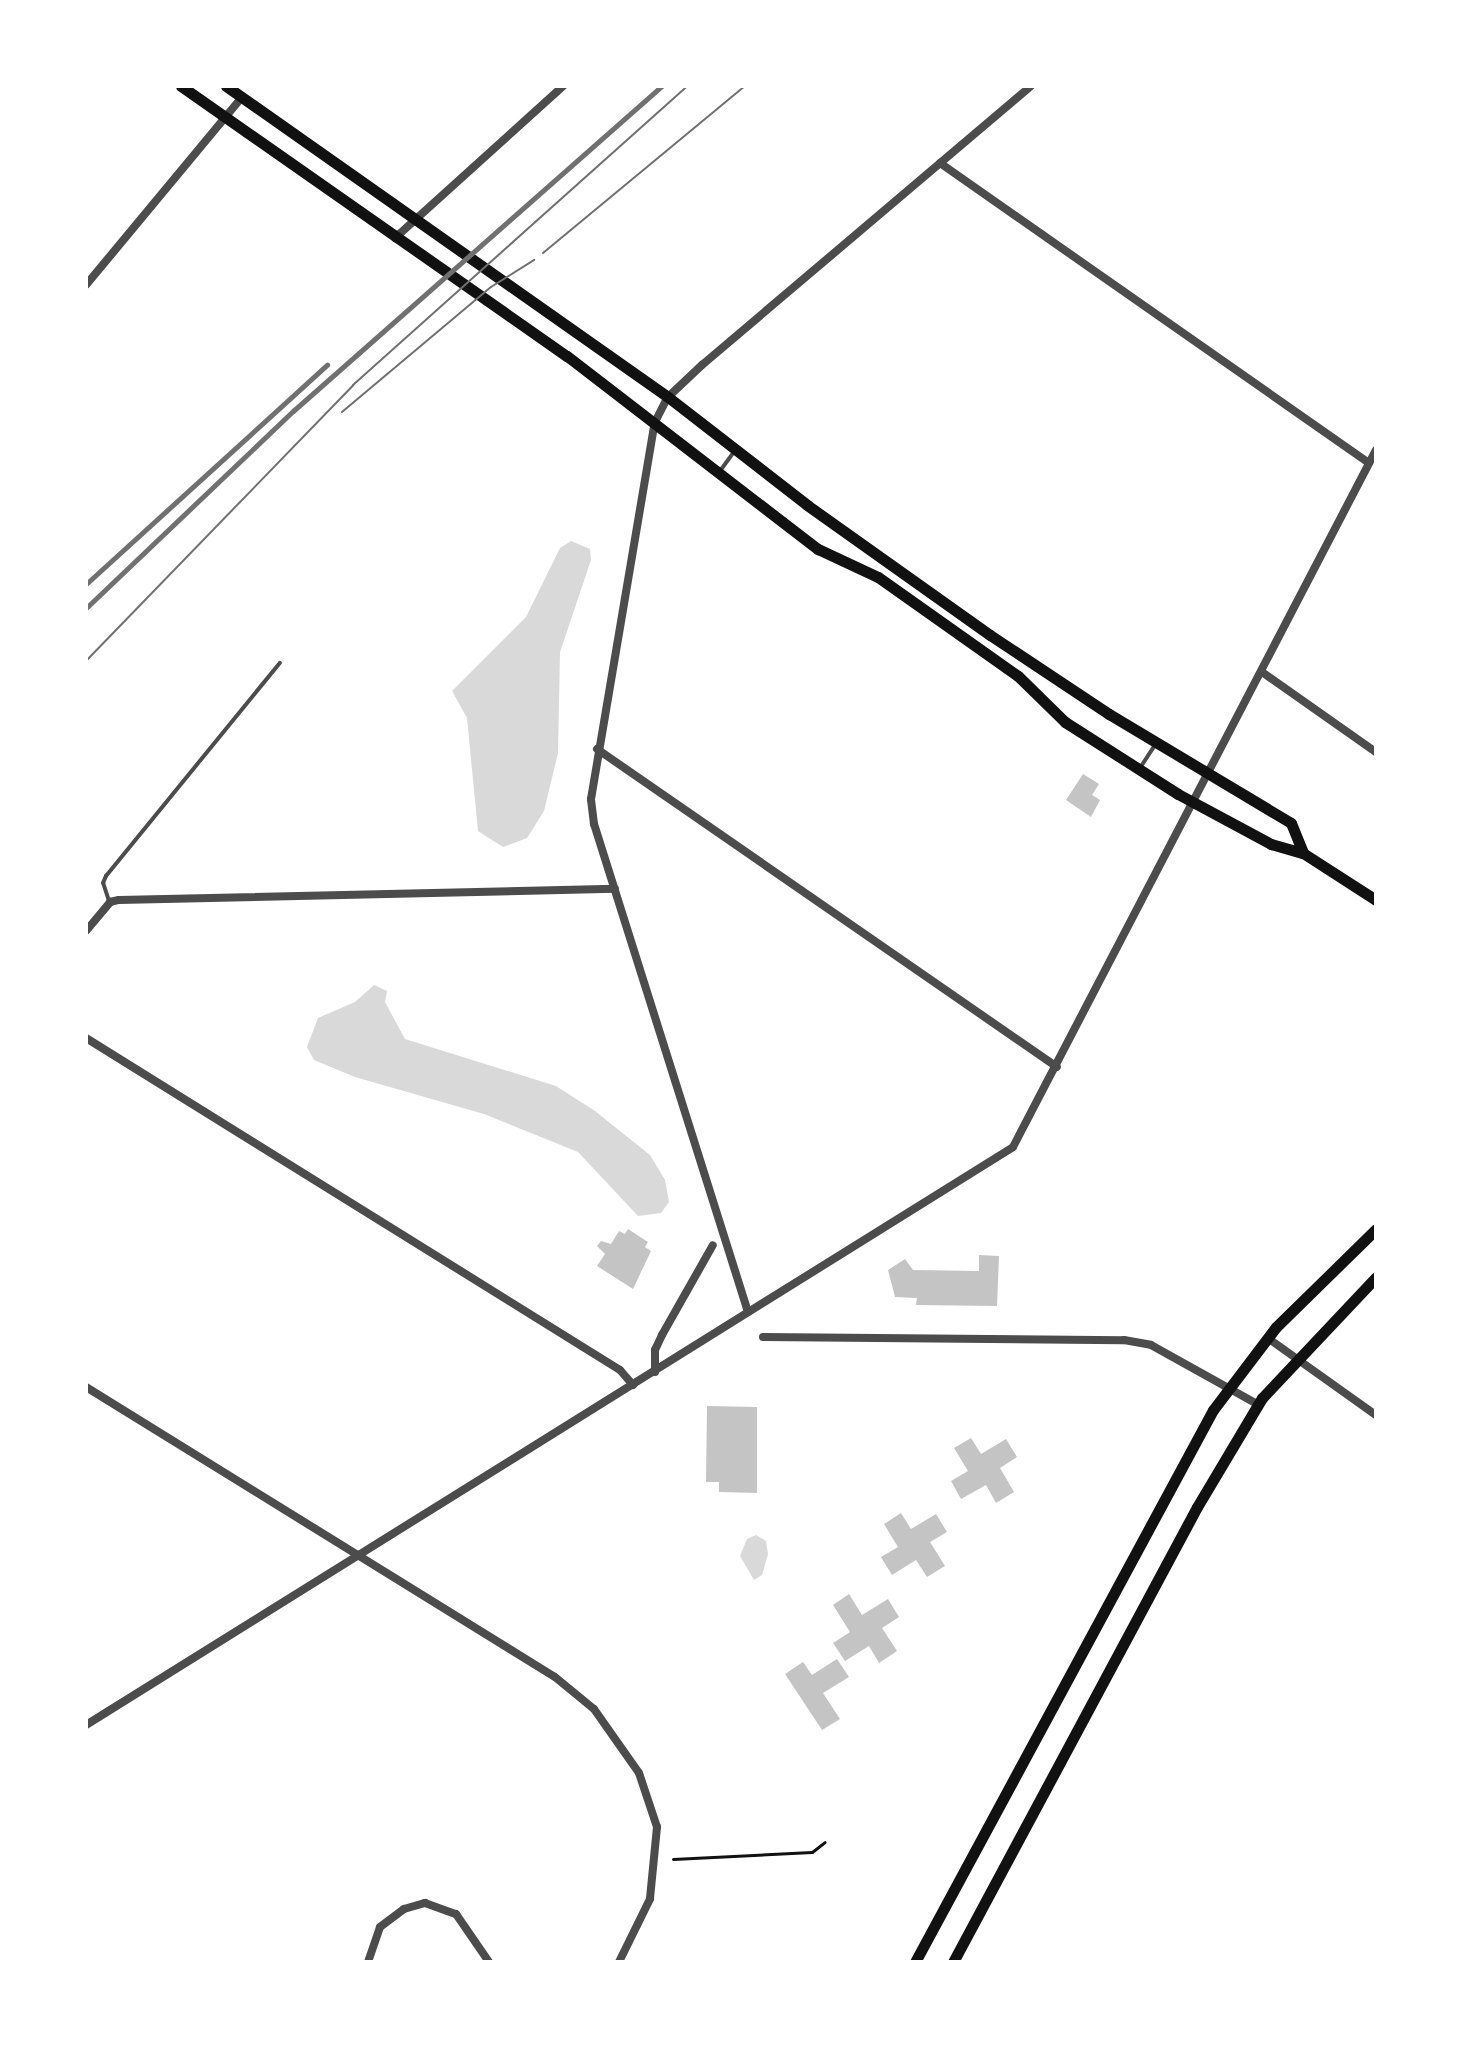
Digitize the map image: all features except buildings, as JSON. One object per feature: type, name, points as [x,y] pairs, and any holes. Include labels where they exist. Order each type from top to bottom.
[{"type":"main road","points":[[181,86],[655,422],[818,549],[878,577],[993,658],[1037,691],[1065,722],[1195,803],[1271,844],[1303,853],[1376,900]]},
{"type":"main road","points":[[226,86],[668,397],[735,450],[1012,650],[1291,823],[1303,853]]},
{"type":"main road","points":[[915,1962],[1184,1458],[1269,1339],[1304,1296],[1376,1229]]},
{"type":"main road","points":[[953,1962],[1197,1507],[1259,1405],[1295,1359],[1376,1277]]},
{"type":"street","points":[[398,241],[413,220],[563,86]]},
{"type":"street","points":[[748,1312],[594,824],[591,799],[597,749],[655,422],[668,397],[1031,86]]},
{"type":"street","points":[[86,285],[227,119],[242,97]]},
{"type":"street","points":[[940,163],[1369,463]]},
{"type":"street","points":[[86,1725],[1013,1147],[1195,803],[1376,450]]},
{"type":"street","points":[[1262,672],[1376,752]]},
{"type":"street","points":[[597,749],[1057,1067]]},
{"type":"street","points":[[86,931],[110,902],[615,889]]},
{"type":"street","points":[[86,1038],[620,1370],[633,1385]]},
{"type":"street","points":[[655,1372],[655,1350],[713,1245]]},
{"type":"street","points":[[763,1337],[1124,1340],[1151,1345],[1259,1405]]},
{"type":"street","points":[[1269,1339],[1376,1415]]},
{"type":"street","points":[[86,1387],[555,1677],[620,1740],[650,1800],[658,1860],[647,1910],[619,1962]]},
{"type":"street","points":[[368,1962],[380,1927],[404,1909],[425,1903],[456,1914],[489,1962]]},
{"type":"lane","points":[[719,473],[735,450]]},
{"type":"lane","points":[[110,902],[103,883],[106,876],[280,663]]},
{"type":"lane","points":[[1138,770],[1157,741]]},
{"type":"path","points":[[673,1859],[812,1852],[825,1842]]},
{"type":"shaded area","points":[[571,541],[590,549],[591,560],[560,652],[558,753],[544,811],[527,838],[503,847],[478,831],[467,718],[452,691],[526,617],[560,548]]},
{"type":"shaded area","points":[[374,985],[387,991],[385,1002],[405,1039],[556,1086],[595,1111],[650,1155],[665,1180],[669,1202],[661,1213],[638,1216],[578,1152],[484,1114],[355,1077],[314,1060],[307,1047],[318,1018],[355,1002]]},
{"type":"shaded area","points":[[756,1535],[766,1541],[768,1554],[762,1575],[754,1580],[740,1556],[747,1539]]},
{"type":"tram line","points":[[86,661],[353,385],[688,86]]},
{"type":"tram line","points":[[543,253],[745,86]]},
{"type":"tram line","points":[[342,412],[491,287],[534,260]]},
{"type":"railway","points":[[86,608],[293,411],[662,86]]},
{"type":"railway","points":[[86,584],[327,365]]}]
